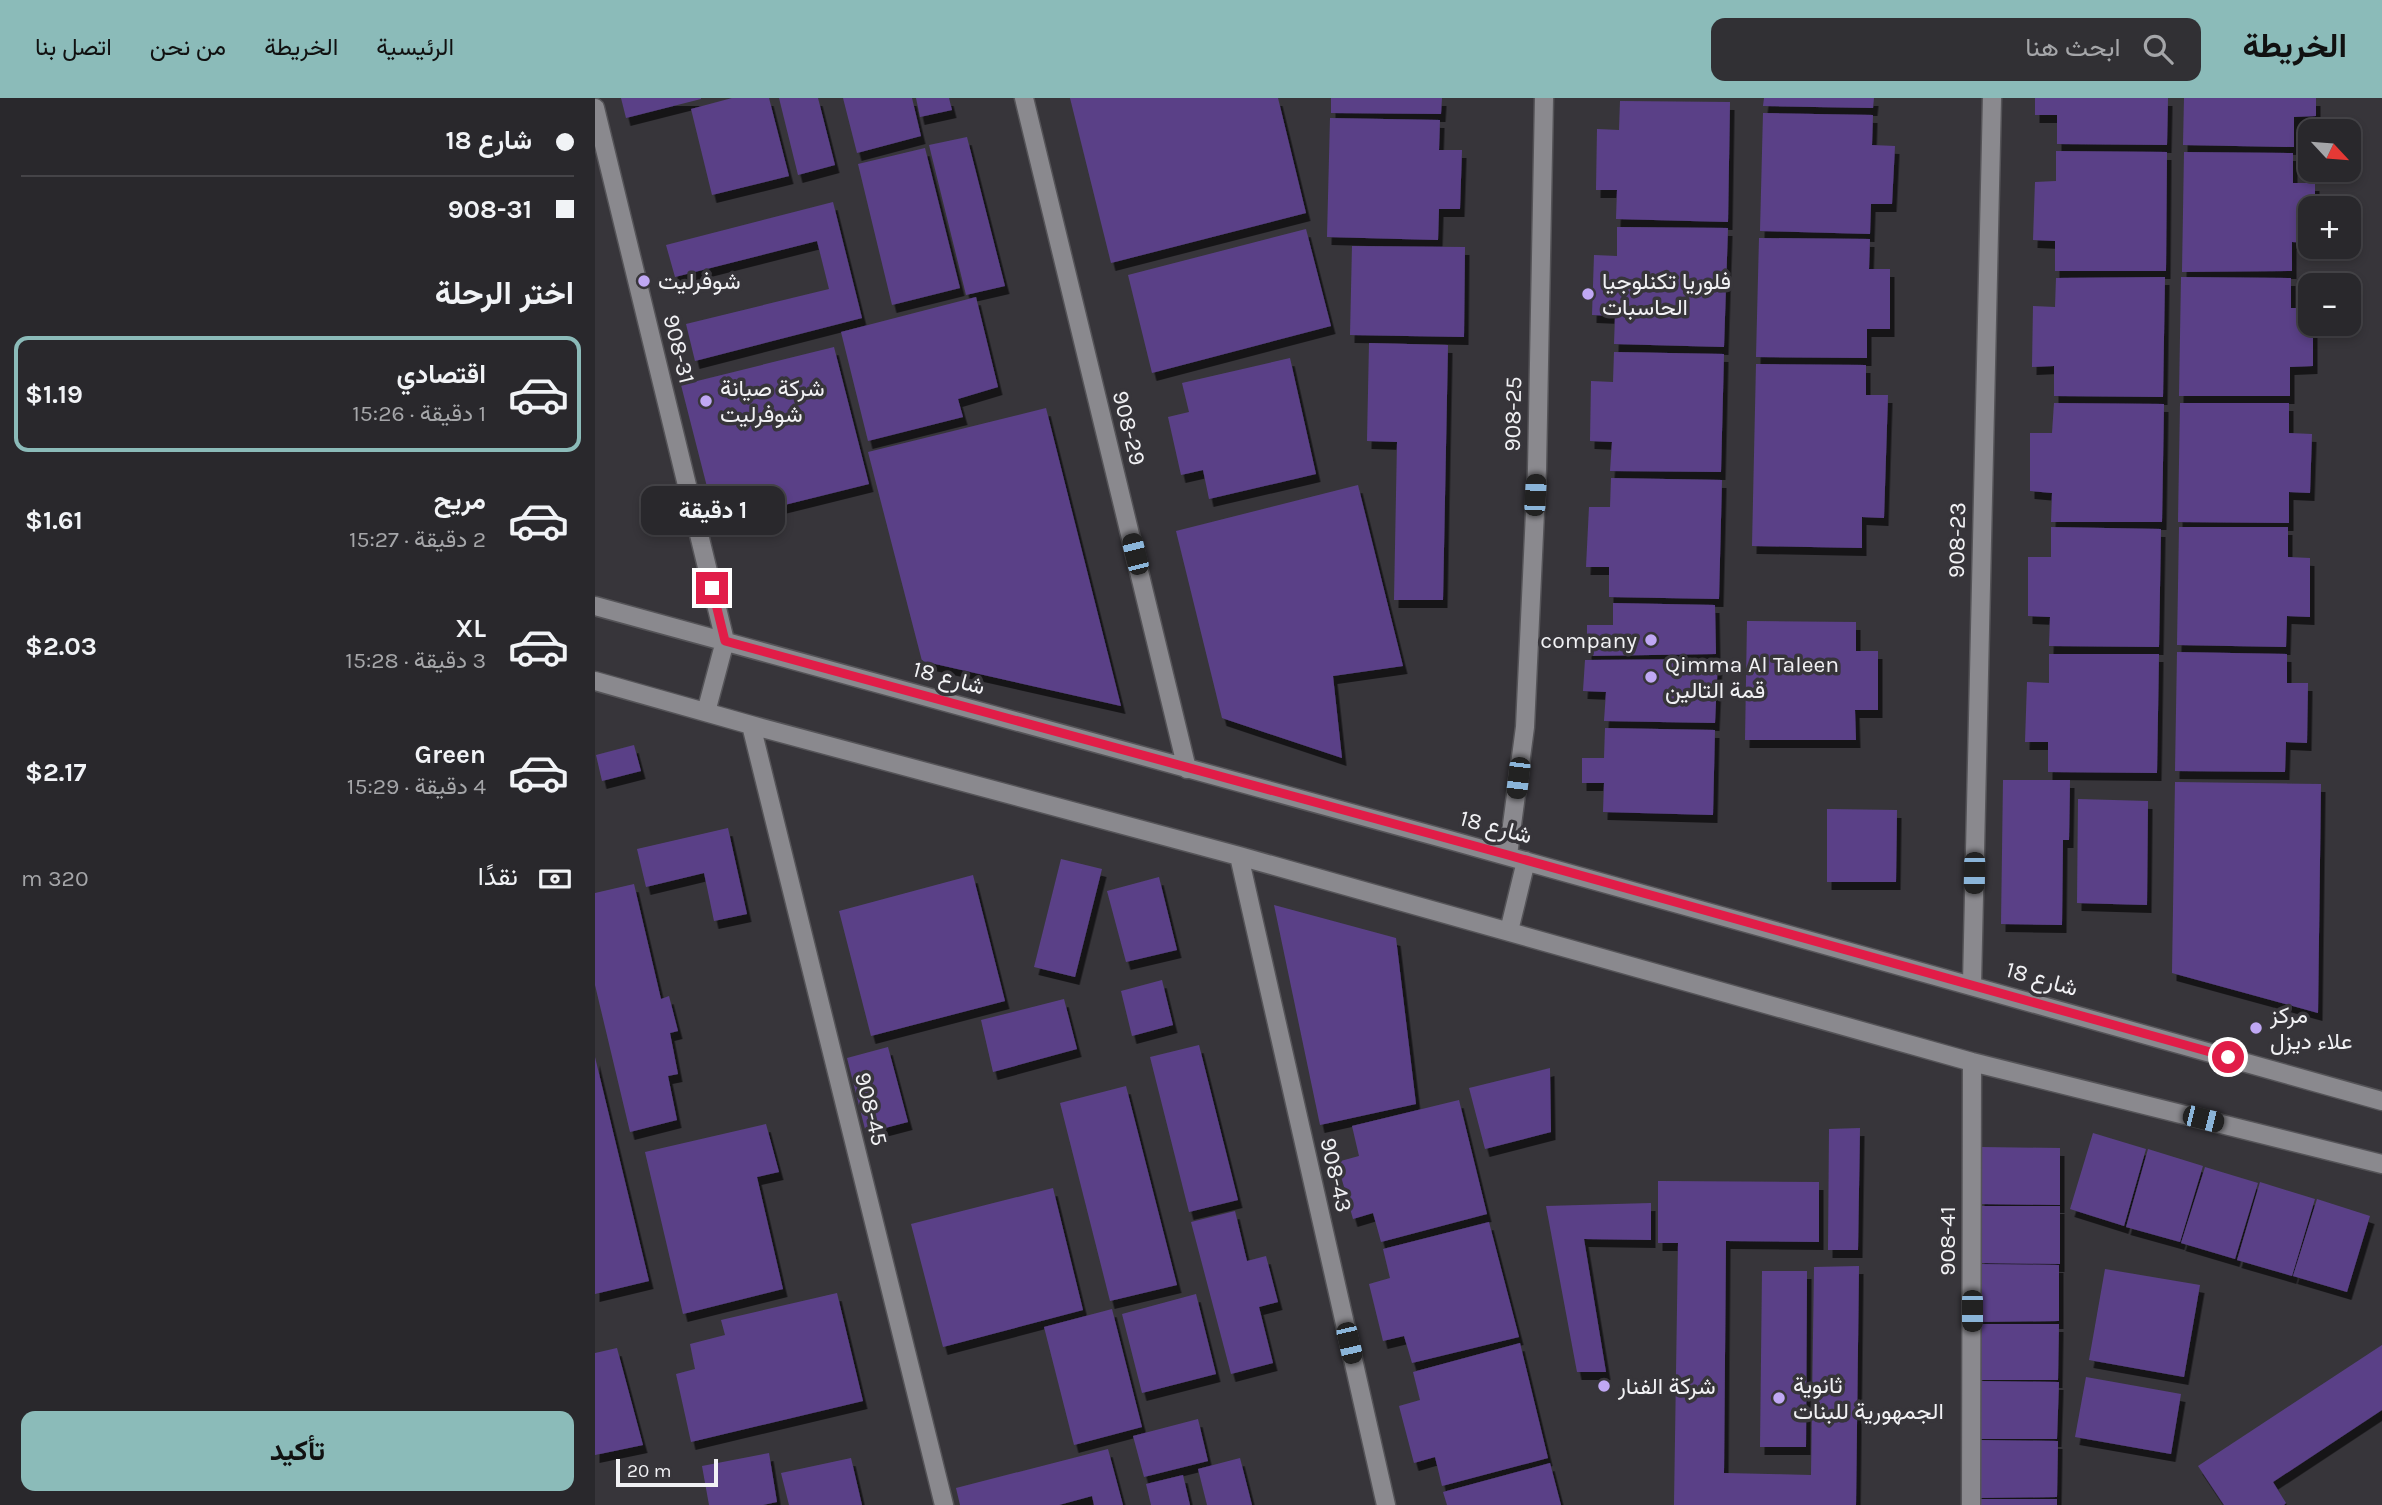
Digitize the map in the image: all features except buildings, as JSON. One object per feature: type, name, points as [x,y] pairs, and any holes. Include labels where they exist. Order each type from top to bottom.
[{"type":"street","name":"908-29","points":[[1024,98],[1187,769]]},
{"type":"street","name":"908-25","points":[[1508,855],[1525,727],[1537,469],[1544,98]]},
{"type":"street","name":"908-23","points":[[1972,984],[1992,98]]},
{"type":"street","name":"908-31","points":[[595,108],[725,641]]},
{"type":"street","name":"شارع 18","points":[[595,606],[1527,860],[2382,1101]]},
{"type":"street","points":[[706,712],[725,641]]},
{"type":"street","points":[[595,681],[1239,856],[1972,1062],[2382,1164]]},
{"type":"street","name":"908-45","points":[[751,725],[944,1505]]},
{"type":"street","name":"908-43","points":[[1239,856],[1386,1505]]},
{"type":"street","points":[[1509,931],[1527,860]]},
{"type":"street","name":"908-41","points":[[1971,1505],[1972,1062]]},
{"type":"place","name":"شوفرليت","points":[[644,281]]},
{"type":"place","name":"فلوريا تكنلوجيا الحاسبات","points":[[1588,294]]},
{"type":"place","name":"شركة صيانة شوفرليت","points":[[706,401]]},
{"type":"place","name":"company","points":[[1651,640]]},
{"type":"place","name":"Qimma Al Taleen قمة التالين","points":[[1651,677]]},
{"type":"place","name":"مركز علاء ديزل","points":[[2256,1028]]},
{"type":"place","name":"شركة الفنار","points":[[1604,1386]]},
{"type":"place","name":"ثانوية الجمهورية للبنات","points":[[1779,1398]]},
{"type":"route","points":[[712,588],[725,641],[1508,855],[2228,1057]]}]
